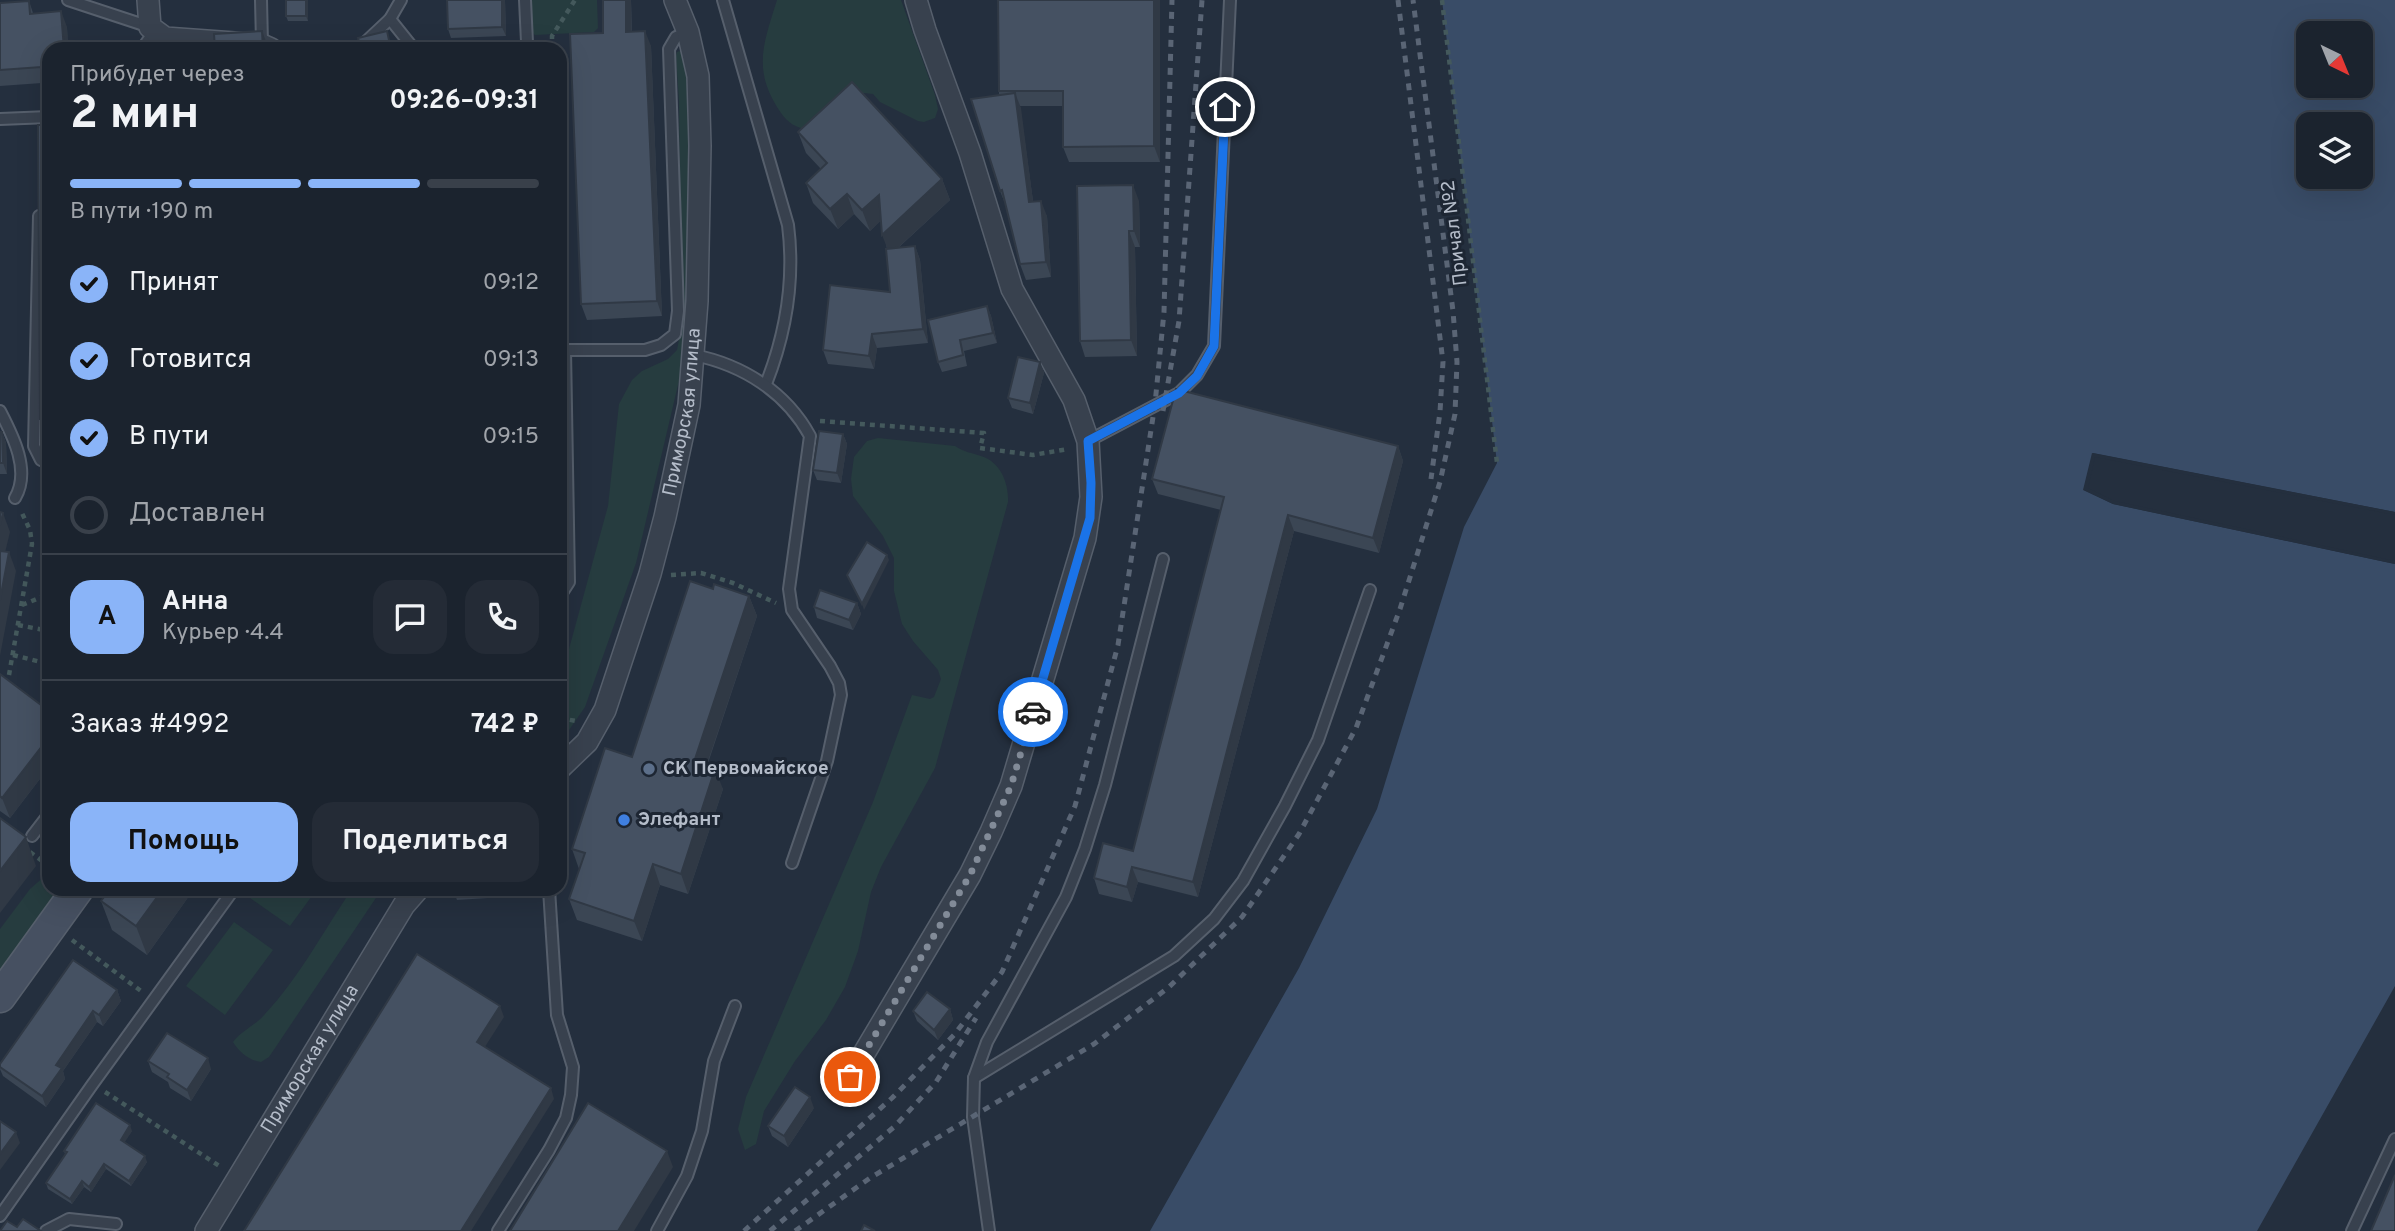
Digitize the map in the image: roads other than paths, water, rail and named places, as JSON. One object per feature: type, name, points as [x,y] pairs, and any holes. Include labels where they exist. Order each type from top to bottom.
[{"type":"main road","points":[[0,996],[73,896]]},
{"type":"street","points":[[148,0],[149,36],[182,42]]},
{"type":"street","name":"Приморская улица","points":[[567,761],[587,742],[598,725],[650,574],[689,405],[694,355],[700,146],[698,76],[688,32],[675,0]]},
{"type":"street","points":[[850,1077],[970,875],[1011,786],[1085,538],[1091,497],[1088,441],[1074,400],[1012,289],[970,153],[916,0]]},
{"type":"street","name":"Приморская улица","points":[[206,1231],[412,896]]},
{"type":"lane","points":[[261,0],[266,42]]},
{"type":"lane","points":[[365,42],[390,19],[401,0]]},
{"type":"lane","points":[[524,0],[527,42]]},
{"type":"lane","points":[[723,0],[788,225],[791,250],[786,316],[775,362],[766,384]]},
{"type":"lane","points":[[1088,441],[1179,393],[1197,376],[1214,346],[1230,0]]},
{"type":"lane","points":[[65,1],[149,36]]},
{"type":"lane","points":[[390,19],[408,42]]},
{"type":"lane","points":[[567,345],[645,349],[661,345],[675,334],[678,311],[669,49],[676,37],[688,32]]},
{"type":"lane","points":[[0,119],[42,118]]},
{"type":"lane","points":[[40,198],[34,446],[42,460]]},
{"type":"lane","points":[[694,355],[717,360],[766,384],[801,420],[810,436],[789,589],[792,610],[830,666],[839,683],[841,695],[827,761],[792,863]]},
{"type":"lane","points":[[0,411],[21,463],[21,488],[15,498]]},
{"type":"lane","points":[[567,503],[567,585]]},
{"type":"lane","points":[[989,1231],[973,1117],[974,1078],[987,1042],[1066,897],[1085,849],[1105,785],[1163,559]]},
{"type":"lane","points":[[974,1078],[1174,956],[1214,919],[1243,881],[1318,740],[1370,590]]},
{"type":"lane","points":[[33,836],[42,824]]},
{"type":"lane","points":[[0,1216],[229,896]]},
{"type":"lane","points":[[498,1231],[549,1150],[566,1118],[571,1095],[573,1067],[557,1016],[549,896]]},
{"type":"lane","points":[[656,1231],[687,1176],[702,1131],[714,1061],[735,1006]]},
{"type":"lane","points":[[2352,1231],[2395,1139]]},
{"type":"lane","points":[[48,1230],[69,1219],[116,1224]]},
{"type":"water","points":[[1442,0],[2395,0],[2395,512],[2093,453],[2084,490],[2113,504],[2395,564],[2395,986],[2257,1231],[1150,1231],[1299,968],[1377,809],[1464,527],[1497,463]]},
{"type":"railway","points":[[744,1231],[892,1098],[954,1035],[1002,972],[1075,806],[1118,645],[1155,404],[1164,312],[1172,0]]},
{"type":"railway","points":[[1163,411],[1179,321],[1202,0]]},
{"type":"railway","points":[[1398,0],[1443,362],[1440,412],[1431,479]]},
{"type":"railway","points":[[795,1231],[870,1178],[1094,1044],[1169,987],[1242,917],[1299,834],[1356,728],[1400,609],[1440,482],[1455,414],[1457,362],[1453,311],[1413,0]]},
{"type":"railway","points":[[770,1231],[894,1127],[936,1082],[976,1018]]},
{"type":"place","name":"СК Первомайское","points":[[649,769]]},
{"type":"place","name":"Элефант","points":[[624,820]]}]
